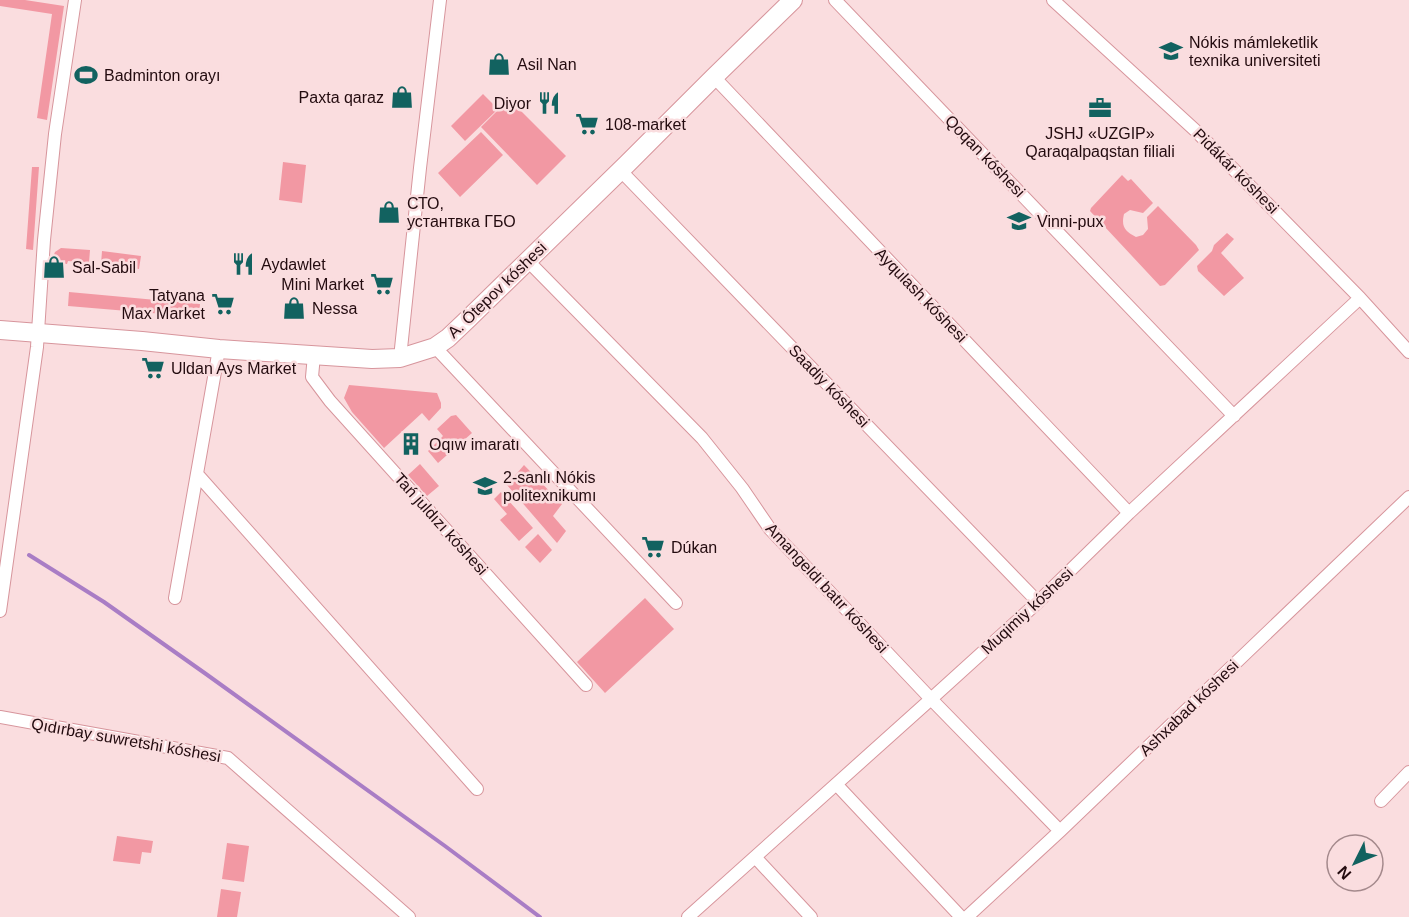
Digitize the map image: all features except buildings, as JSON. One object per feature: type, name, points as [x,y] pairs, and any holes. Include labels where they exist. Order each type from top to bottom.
[{"type":"main road","name":"A. Ótepov kóshesi","points":[[0,330],[219,349],[372,359],[400,358],[435,347],[448,338],[793,0]]},
{"type":"street","points":[[0,611],[39,333],[50,182],[75,0]]},
{"type":"street","points":[[400,358],[440,0]]},
{"type":"street","name":"Qoqan kóshesi","points":[[836,0],[1234,416]]},
{"type":"street","name":"Pidákár kóshesi","points":[[1053,0],[1196,131],[1360,298],[1409,352]]},
{"type":"street","name":"Ayqulash kóshesi","points":[[714,76],[1129,513]]},
{"type":"street","name":"Saadiy kóshesi","points":[[621,170],[1038,602]]},
{"type":"street","name":"Amangeldi batır kóshesi","points":[[527,260],[702,438],[742,488],[770,529],[1060,831]]},
{"type":"street","name":"Muqimiy kóshesi","points":[[688,917],[1038,602],[1129,513],[1360,298]]},
{"type":"street","points":[[435,347],[676,603]]},
{"type":"street","points":[[175,598],[219,349]]},
{"type":"street","name":"Tań juldızı kóshesi","points":[[314,355],[312,377],[330,401],[586,685]]},
{"type":"street","points":[[197,474],[477,789]]},
{"type":"street","name":"Ashxabad kóshesi","points":[[967,917],[1409,497]]},
{"type":"street","name":"Qıdırbay suwretshi kóshesi","points":[[0,717],[228,758],[409,917]]},
{"type":"street","points":[[1381,801],[1409,772]]},
{"type":"street","points":[[836,784],[961,917]]},
{"type":"street","points":[[755,856],[811,917]]},
{"type":"shaded area","points":[[0,0],[25,0],[64,6],[47,120],[37,118],[52,14],[0,6]]},
{"type":"shaded area","points":[[483,94],[498,109],[465,141],[451,126]]},
{"type":"shaded area","points":[[509,99],[566,156],[537,185],[481,127]]},
{"type":"shaded area","points":[[481,132],[503,155],[460,197],[438,173]]},
{"type":"shaded area","points":[[283,162],[306,165],[302,203],[279,200]]},
{"type":"shaded area","points":[[32,167],[39,167],[33,250],[26,249]]},
{"type":"shaded area","points":[[1122,175],[1128,181],[1131,179],[1153,203],[1143,213],[1130,210],[1124,214],[1123,222],[1127,231],[1136,237],[1143,235],[1148,229],[1147,217],[1158,206],[1199,250],[1165,285],[1160,286],[1090,211]]},
{"type":"shaded area","points":[[1227,233],[1234,239],[1221,253],[1244,278],[1224,296],[1198,271],[1197,266]]},
{"type":"shaded area","points":[[61,248],[90,250],[89,263],[51,262],[55,252]]},
{"type":"shaded area","points":[[102,251],[141,256],[139,269],[101,264]]},
{"type":"shaded area","points":[[69,292],[200,304],[199,317],[68,306]]},
{"type":"shaded area","points":[[349,385],[437,393],[441,408],[429,421],[422,413],[384,448],[352,412],[344,398]]},
{"type":"shaded area","points":[[456,415],[472,433],[438,463],[428,451],[443,436],[437,429],[451,416]]},
{"type":"shaded area","points":[[420,464],[439,486],[427,496],[408,475]]},
{"type":"shaded area","points":[[524,465],[562,504],[553,516],[566,531],[557,543],[507,485]]},
{"type":"shaded area","points":[[501,492],[533,528],[519,541],[500,520],[507,514],[494,499]]},
{"type":"shaded area","points":[[538,534],[552,550],[540,563],[525,547]]},
{"type":"shaded area","points":[[645,598],[674,629],[605,693],[577,662]]},
{"type":"shaded area","points":[[117,836],[153,841],[151,853],[142,852],[140,864],[113,861]]},
{"type":"shaded area","points":[[227,843],[249,846],[244,882],[222,879]]},
{"type":"shaded area","points":[[221,889],[241,892],[237,917],[217,917]]},
{"type":"waterway","points":[[29,555],[104,602],[206,674],[540,917]]},
{"type":"place","name":"Nókis mámleketlik texnika universiteti","points":[[1171,51]]},
{"type":"place","name":"Asil Nan","points":[[499,64]]},
{"type":"place","name":"Badminton orayı","points":[[86,75]]},
{"type":"place","name":"Paxta qaraz","points":[[402,97]]},
{"type":"place","name":"Diyor","points":[[549,103]]},
{"type":"place","name":"JSHJ «UZGIP» Qaraqalpaqstan filiali","points":[[1100,108]]},
{"type":"place","name":"108-market","points":[[587,124]]},
{"type":"place","name":"СТО, устантвка ГБО","points":[[389,212]]},
{"type":"place","name":"Vinni-pux","points":[[1019,221]]},
{"type":"place","name":"Aydawlet","points":[[243,264]]},
{"type":"place","name":"Sal-Sabil","points":[[54,267]]},
{"type":"place","name":"Mini Market","points":[[382,284]]},
{"type":"place","name":"Tatyana Max Market","points":[[223,304]]},
{"type":"place","name":"Nessa","points":[[294,308]]},
{"type":"place","name":"Uldan Ays Market","points":[[153,368]]},
{"type":"place","name":"Oqıw imaratı","points":[[411,444]]},
{"type":"place","name":"2-sanlı Nókis politexnikumı","points":[[485,486]]},
{"type":"place","name":"Dúkan","points":[[653,547]]}]
